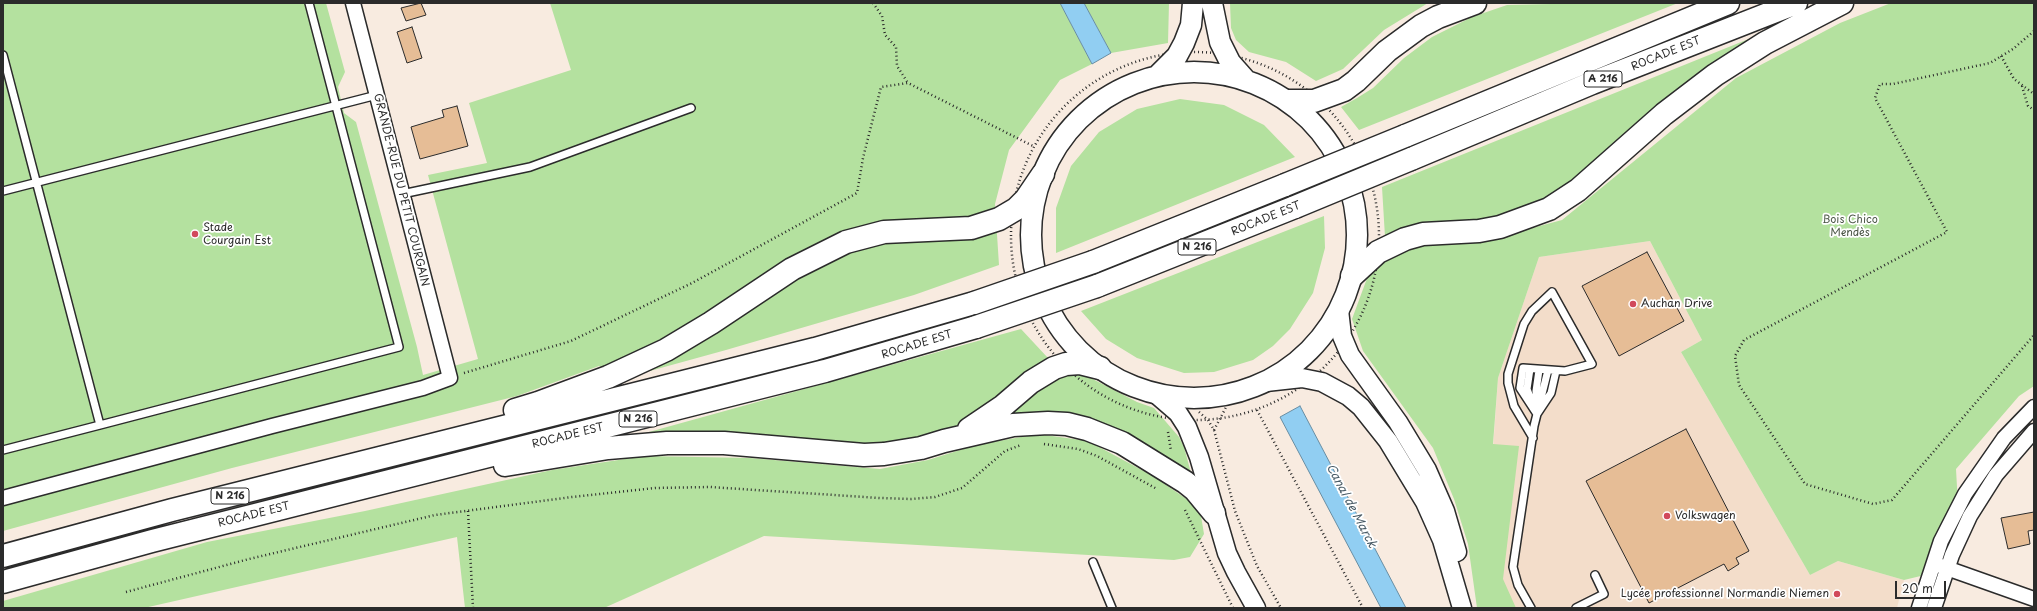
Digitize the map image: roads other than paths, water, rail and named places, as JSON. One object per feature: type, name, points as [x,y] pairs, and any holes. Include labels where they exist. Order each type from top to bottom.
[{"type":"highway","points":[[1289,101],[1314,102],[1344,90],[1356,81],[1393,46],[1421,26],[1438,17],[1476,3]]},
{"type":"highway","name":"ROCADE EST","points":[[3,556],[172,510],[808,351],[974,303],[1093,262],[1285,185],[1728,3]]},
{"type":"highway","name":"ROCADE EST","points":[[3,582],[120,549],[787,381],[884,355],[976,327],[1097,286],[1295,207],[1592,83],[1796,3]]},
{"type":"highway","points":[[1352,276],[1378,252],[1400,240],[1424,234],[1479,231],[1500,227],[1549,209],[1578,190],[1658,118],[1715,75],[1764,43],[1842,3]]},
{"type":"highway","points":[[458,439],[476,424],[492,416],[538,403],[574,390],[608,377],[666,350],[711,323],[792,269],[846,242],[884,232],[971,228],[999,219],[1016,209],[1021,204],[1043,174]]},
{"type":"highway","points":[[944,441],[987,419],[1031,382],[1054,368],[1066,364],[1080,363],[1100,368]]},
{"type":"highway","points":[[297,504],[608,448],[667,443],[724,443],[864,455],[904,452],[999,428],[1033,423],[1068,424],[1087,429],[1122,443],[1185,482],[1195,490],[1214,513]]},
{"type":"main road","points":[[1158,75],[1177,56],[1184,43],[1190,25],[1193,3]]},
{"type":"main road","points":[[1212,3],[1220,42],[1230,62],[1245,79]]},
{"type":"main road","points":[[1202,71],[1245,79],[1268,89],[1289,101],[1312,121],[1338,158],[1350,186],[1358,231],[1352,276],[1339,310],[1326,332],[1308,352],[1288,368],[1266,382],[1233,394],[1194,398],[1156,394],[1127,384],[1100,368],[1076,348],[1049,310],[1034,266],[1031,235],[1034,204],[1048,161],[1064,136],[1084,114],[1108,96],[1121,89],[1158,75],[1202,71]]},
{"type":"street","name":"GRANDE-RUE DU PETIT COURGAIN","points":[[3,498],[272,426],[423,388],[450,378],[353,3]]},
{"type":"street","points":[[1339,310],[1342,336],[1350,356],[1402,428],[1420,457],[1437,492],[1461,567],[1466,608]]},
{"type":"street","points":[[1266,382],[1302,378],[1322,382],[1348,396],[1361,407],[1388,441],[1425,502],[1442,540],[1462,608]]},
{"type":"street","points":[[1156,394],[1173,408],[1187,427],[1199,457],[1214,513],[1236,572],[1256,608]]},
{"type":"street","points":[[1919,608],[1933,563],[1949,525],[1972,482],[2004,438],[2034,407]]},
{"type":"street","points":[[1934,608],[1947,568],[1960,537],[1983,495],[2010,457],[2034,430]]},
{"type":"street","points":[[1933,563],[2034,599]]},
{"type":"lane","points":[[3,450],[399,347],[309,3]]},
{"type":"lane","points":[[3,56],[100,425]]},
{"type":"lane","points":[[3,191],[376,95]]},
{"type":"lane","points":[[402,194],[530,167],[691,108]]},
{"type":"lane","points":[[1533,438],[1514,406],[1508,383],[1508,374],[1524,324],[1532,311],[1552,292],[1592,364],[1572,370],[1556,371],[1530,369],[1527,388],[1537,414]]},
{"type":"lane","points":[[1537,414],[1536,391],[1539,370]]},
{"type":"lane","points":[[1531,608],[1518,585],[1513,566],[1537,414],[1548,370]]},
{"type":"lane","points":[[1537,414],[1551,393],[1556,371]]},
{"type":"lane","points":[[1093,562],[1112,608]]},
{"type":"lane","points":[[1576,608],[1604,594],[1595,575]]},
{"type":"water","points":[[1060,3],[1084,3],[1111,53],[1092,64]]},
{"type":"water","name":"Canal de Marck","points":[[1300,406],[1406,608],[1381,608],[1280,417]]},
{"type":"place","name":"Stade Courgain Est","points":[[195,234]]},
{"type":"place","name":"Auchan Drive","points":[[1633,304]]},
{"type":"place","name":"Volkswagen","points":[[1667,516]]},
{"type":"place","name":"Lycée professionnel Normandie Niemen","points":[[1837,594]]},
{"type":"park label","name":"Bois Chico Mendès","points":[[1850,226]]}]
